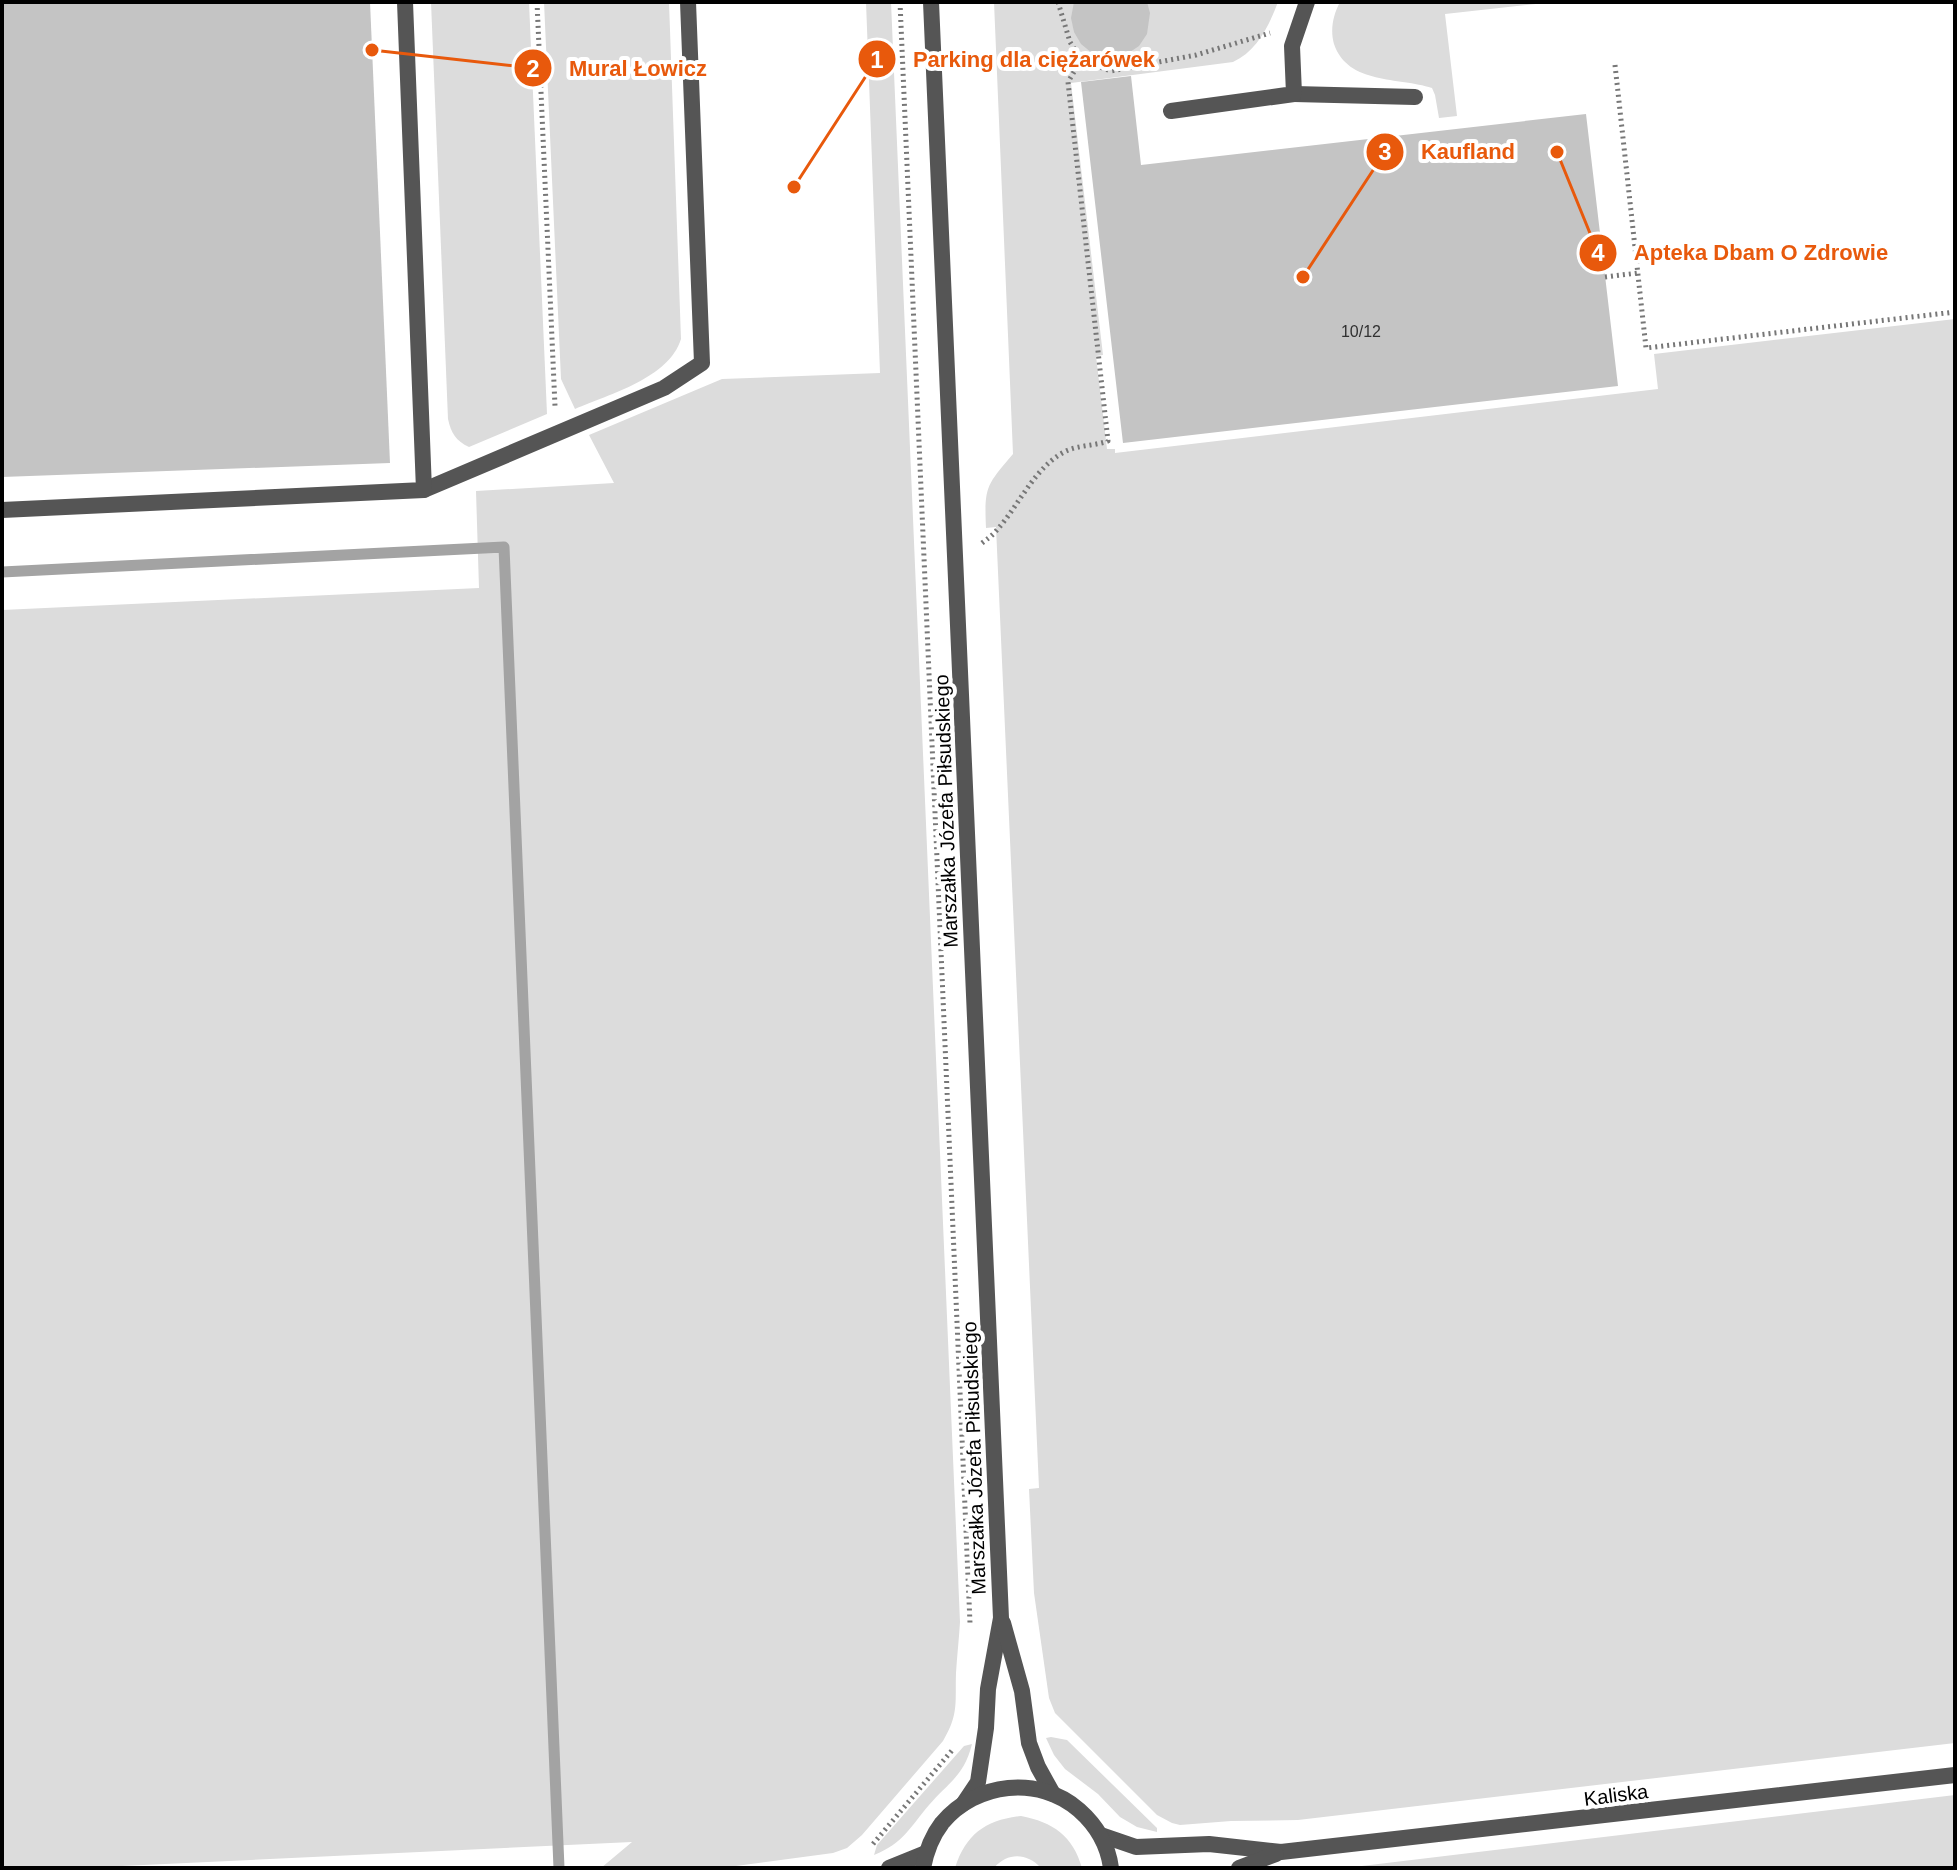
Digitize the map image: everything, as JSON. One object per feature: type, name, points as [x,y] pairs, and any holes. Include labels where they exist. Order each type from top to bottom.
[{"type":"street","points":[[405,2],[424,490]]},
{"type":"street","points":[[2,510],[424,490],[664,388],[702,363],[688,2]]},
{"type":"street","name":"Marszałka Józefa Piłsudskiego","points":[[931,2],[1001,1618],[988,1689],[978,1782],[964,1803]]},
{"type":"street","points":[[1294,94],[1292,46],[1307,2]]},
{"type":"street","points":[[1171,111],[1294,94],[1415,97]]},
{"type":"street","name":"Marszałka Józefa Piłsudskiego","points":[[1001,1618],[1022,1691],[1029,1743],[1053,1794]]},
{"type":"street","name":"Kaliska","points":[[1101,1835],[1136,1847],[1209,1844],[1281,1852],[1955,1775]]},
{"type":"street","points":[[889,1868],[924,1861],[941,1825],[964,1803],[980,1794],[1007,1788],[1035,1789],[1072,1804],[1101,1835],[1111,1868]]},
{"type":"street","name":"Kaliska","points":[[1239,1868],[1281,1852]]},
{"type":"path","points":[[900,2],[970,1624]]},
{"type":"path","points":[[1058,2],[1070,42],[1081,60],[1111,71],[1196,55],[1300,25]]},
{"type":"path","points":[[982,543],[996,532],[1035,479],[1058,455],[1069,449],[1108,441],[1068,82],[1081,60]]},
{"type":"path","points":[[1615,65],[1646,348],[1955,312]]},
{"type":"path","points":[[1605,277],[1638,273]]},
{"type":"path","points":[[869,1851],[903,1807],[964,1740]]},
{"type":"shaded area","points":[[431,2],[529,2],[547,414],[469,447],[455,436],[448,419]]},
{"type":"shaded area","points":[[544,2],[669,2],[681,339],[674,353],[651,374],[621,391],[575,409],[561,379]]},
{"type":"shaded area","points":[[866,2],[891,2],[960,1622],[955,1708],[948,1732],[862,1835],[847,1848],[833,1853],[736,1866],[601,1868],[632,1842],[79,1868],[2,1868],[2,610],[479,588],[476,491],[614,483],[589,435],[722,379],[880,373]]},
{"type":"shaded area","points":[[994,2],[1278,2],[1255,45],[1233,62],[1071,83],[1103,355],[1096,356],[1107,449],[1115,449],[1115,453],[1658,389],[1654,354],[1955,319],[1955,1743],[1298,1820],[1180,1825],[1157,1815],[1055,1713],[1049,1698],[1034,1593],[1029,1489],[1039,1488],[996,527],[986,528],[989,487],[1013,454]]},
{"type":"shaded area","points":[[1340,2],[1554,2],[1445,14],[1457,116],[1439,118],[1432,88],[1362,73],[1341,57],[1332,33]]},
{"type":"shaded area","points":[[1046,1738],[1067,1740],[1157,1828],[1157,1832],[1137,1827],[1120,1817],[1098,1794],[1065,1769]]},
{"type":"shaded area","points":[[972,1744],[965,1764],[955,1778],[900,1840],[874,1855],[877,1845],[964,1746]]},
{"type":"shaded area","points":[[1955,1795],[1955,1868],[1345,1868]]},
{"type":"shaded area","points":[[1021,1816],[1043,1822],[1060,1832],[1073,1847],[1082,1868],[1041,1868],[1030,1859],[1018,1856],[1005,1859],[994,1868],[955,1868],[965,1846],[979,1831],[997,1821]]},
{"type":"building","points":[[2,2],[370,2],[390,463],[2,477]]},
{"type":"building","points":[[1074,2],[1147,2],[1150,13],[1147,34],[1139,46],[1127,54],[1106,57],[1092,53],[1081,44],[1074,32],[1071,18]]},
{"type":"building","points":[[1131,76],[1141,165],[1586,114],[1618,386],[1123,443],[1081,82]]},
{"type":"waterway","points":[[2,572],[504,547],[559,1868]]},
{"type":"place","name":"Mural Łowicz","points":[[372,50]]},
{"type":"place","name":"Apteka Dbam O Zdrowie","points":[[1557,152]]},
{"type":"place","name":"Parking dla ciężarówek","points":[[794,187]]},
{"type":"place","name":"Kaufland","points":[[1303,277]]}]
